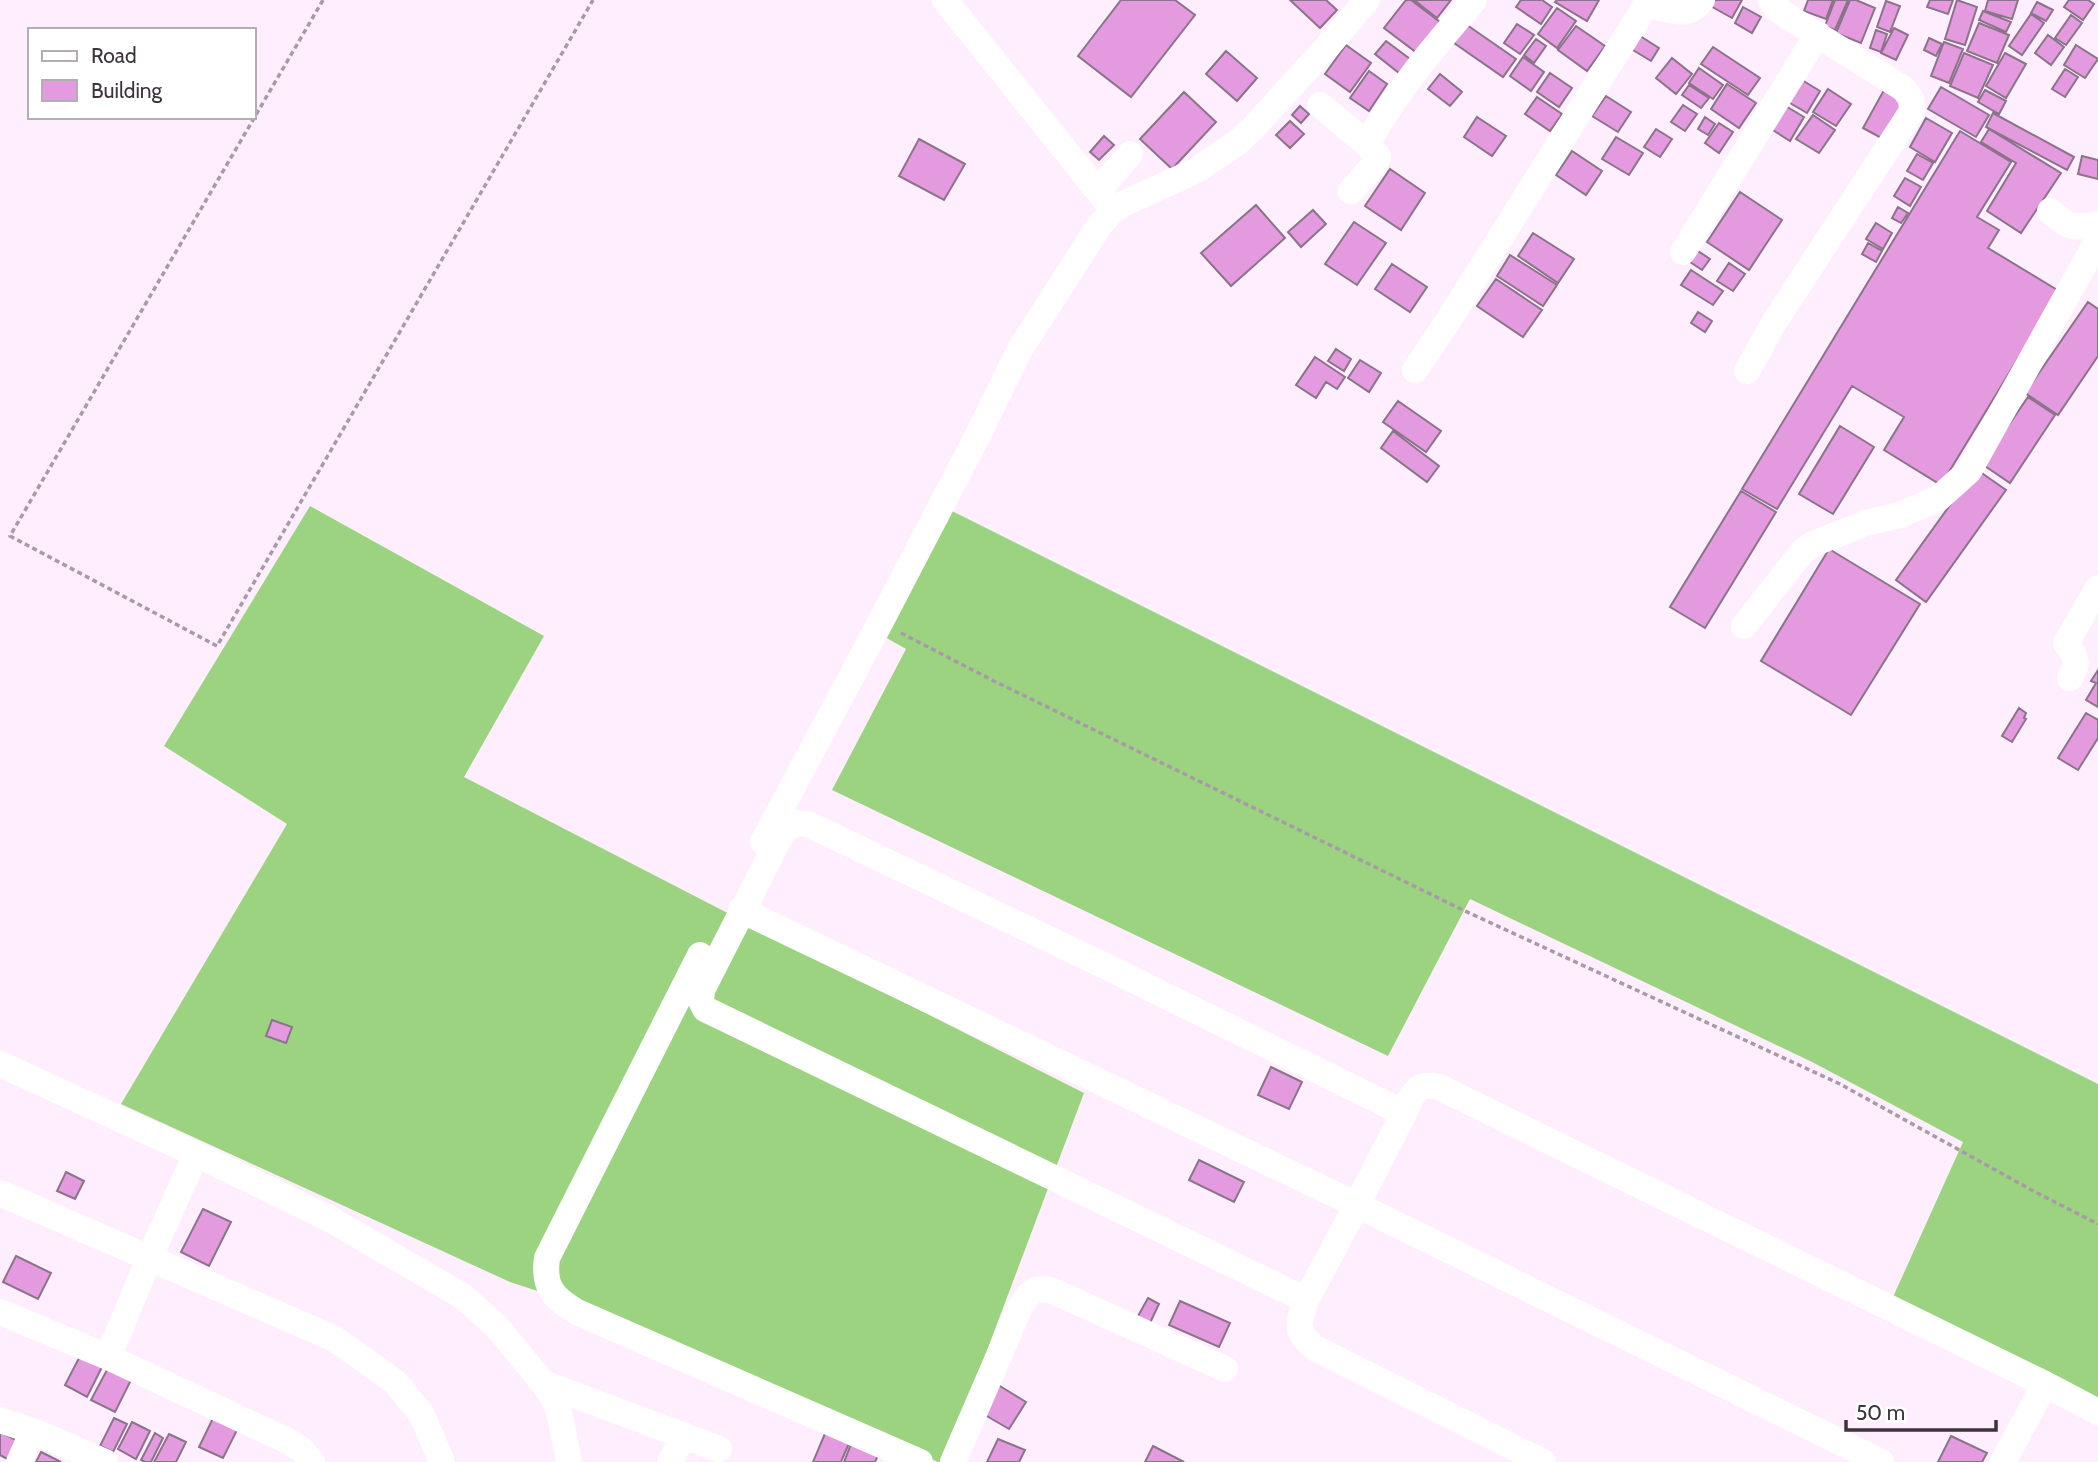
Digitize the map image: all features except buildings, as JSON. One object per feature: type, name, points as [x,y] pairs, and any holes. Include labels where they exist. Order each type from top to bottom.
[{"type":"street","points":[[945,0],[1105,201]]},
{"type":"street","points":[[1105,201],[1137,197],[1174,182],[1238,142],[1290,88],[1367,0]]},
{"type":"street","points":[[1367,144],[1407,80],[1474,0]]},
{"type":"street","points":[[1415,370],[1450,318],[1640,3],[1682,13],[1698,6],[1702,0]]},
{"type":"street","points":[[1747,371],[1775,321],[1912,111],[1911,99],[1904,89],[1776,8],[1771,0]]},
{"type":"street","points":[[1683,252],[1818,34]]},
{"type":"street","points":[[1320,105],[1367,144],[1378,157],[1351,191]]},
{"type":"street","points":[[920,1462],[564,1305],[554,1296],[547,1284],[547,1258],[694,968],[880,622],[1019,351],[1099,226],[1105,201],[1130,154]]},
{"type":"street","points":[[2050,211],[2065,225],[2098,224]]},
{"type":"street","points":[[1744,626],[1803,551],[1867,523],[1900,515],[1939,498],[1969,471],[2098,240]]},
{"type":"street","points":[[2070,678],[2076,669],[2076,661],[2066,643],[2098,588]]},
{"type":"street","points":[[1306,1300],[705,1009],[701,1001],[702,990],[741,910],[782,833],[794,823],[808,824],[1404,1112]]},
{"type":"street","points":[[741,910],[1357,1205],[1881,1462]]},
{"type":"street","points":[[0,1065],[196,1154],[330,1219],[464,1297],[498,1328],[555,1401],[569,1462]]},
{"type":"street","points":[[1543,1462],[1315,1348],[1303,1338],[1298,1326],[1306,1300],[1411,1097],[1419,1087],[1428,1084],[1439,1087],[2098,1412]]},
{"type":"street","points":[[108,1357],[196,1154]]},
{"type":"street","points":[[0,1193],[335,1339],[395,1382],[402,1390],[422,1415],[442,1462]]},
{"type":"street","points":[[953,1462],[1020,1307],[1033,1291],[1042,1287],[1225,1369]]},
{"type":"street","points":[[0,1312],[108,1357],[288,1441],[302,1450],[312,1462]]},
{"type":"street","points":[[543,1383],[719,1449]]},
{"type":"street","points":[[2003,1462],[2045,1384]]},
{"type":"street","points":[[0,1420],[105,1462]]},
{"type":"street","points":[[19,1462],[33,1431]]},
{"type":"street","points":[[670,1462],[684,1436]]},
{"type":"path","points":[[256,115],[323,0]]},
{"type":"path","points":[[254,119],[10,536],[217,646],[593,0]]},
{"type":"path","points":[[880,622],[994,681],[1465,911],[1840,1084],[2098,1224]]},
{"type":"green space","points":[[310,506],[544,636],[464,777],[1084,1093],[945,1462],[938,1462],[580,1305],[510,1282],[121,1104],[287,824],[164,746]]},
{"type":"green space","points":[[950,510],[2098,1084],[2098,1400],[1893,1297],[1963,1142],[1812,1062],[1470,899],[1388,1056],[832,790],[906,649],[883,636]]}]
